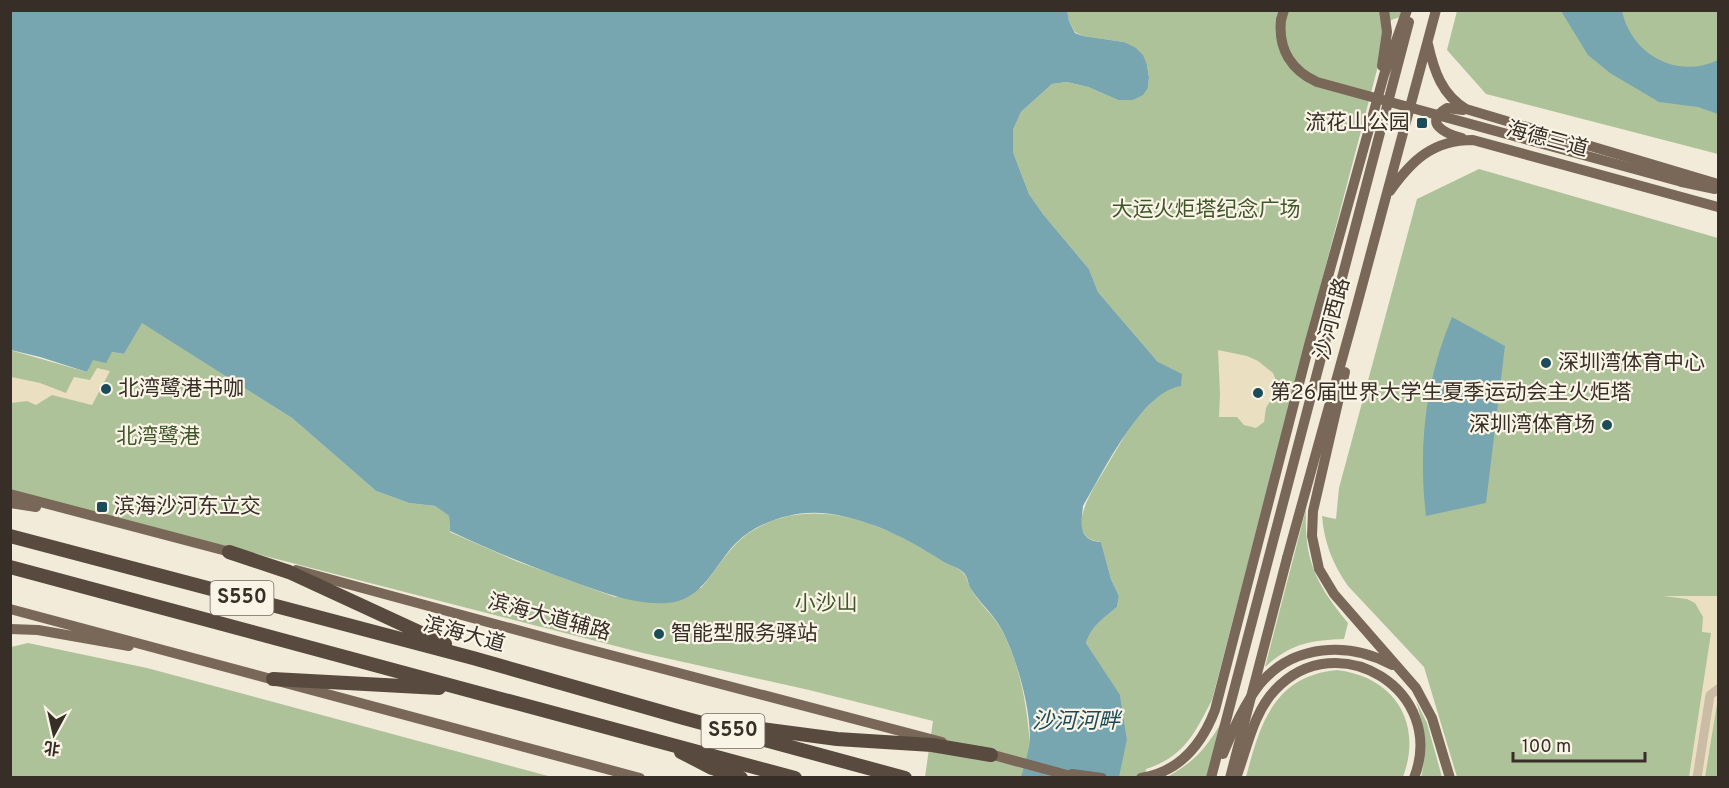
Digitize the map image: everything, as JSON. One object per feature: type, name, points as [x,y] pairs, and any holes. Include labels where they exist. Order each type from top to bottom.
[{"type":"highway","name":"滨海大道","points":[[10,536],[473,658],[680,717],[787,739],[905,777]]},
{"type":"highway","points":[[229,552],[298,576],[473,658]]},
{"type":"highway","name":"S550","points":[[10,567],[795,777]]},
{"type":"highway","points":[[273,679],[472,691]]},
{"type":"highway","points":[[652,739],[711,768],[741,777]]},
{"type":"highway","points":[[787,739],[837,739],[932,745],[992,755]]},
{"type":"main road","points":[[1377,97],[1387,32],[1384,10]]},
{"type":"main road","points":[[1140,777],[1156,774],[1176,764],[1199,743],[1215,710],[1309,345],[1377,97],[1407,10]]},
{"type":"main road","name":"沙河西路","points":[[1212,777],[1296,447],[1392,93],[1412,10]]},
{"type":"main road","name":"沙河西路","points":[[1230,777],[1436,10]]},
{"type":"main road","points":[[1283,15],[1280,39],[1285,54],[1296,68],[1317,82],[1682,182],[1716,187],[1707,204]]},
{"type":"main road","name":"海德三道","points":[[1427,41],[1437,76],[1446,91],[1458,104],[1479,114],[1676,170],[1716,187]]},
{"type":"main road","points":[[1473,140],[1444,132],[1437,120],[1442,111],[1451,107],[1479,114]]},
{"type":"main road","name":"海德三道","points":[[1385,199],[1404,173],[1426,152],[1454,141],[1473,140],[1719,207]]},
{"type":"main road","points":[[1354,316],[1341,398],[1313,511],[1312,536],[1319,569],[1334,594],[1416,688],[1426,704],[1450,777]]},
{"type":"main road","points":[[1296,447],[1309,345]]},
{"type":"main road","name":"滨海大道辅路","points":[[10,494],[576,646],[1078,777]]},
{"type":"main road","points":[[10,502],[96,517]]},
{"type":"main road","points":[[10,609],[640,777]]},
{"type":"main road","points":[[10,629],[38,630],[93,641],[163,649]]},
{"type":"main road","points":[[1212,777],[1238,720],[1260,684],[1280,666],[1296,657],[1313,651],[1331,649],[1366,653],[1391,665],[1404,675]]},
{"type":"main road","points":[[1236,777],[1254,726],[1265,703],[1285,680],[1319,664],[1345,663],[1373,671],[1397,688],[1407,700],[1419,731],[1419,760],[1414,777]]},
{"type":"main road","points":[[1056,772],[1102,777]]},
{"type":"street","points":[[1697,777],[1710,695],[1719,689]]},
{"type":"green space","points":[[1067,11],[1404,11],[1403,16],[1391,20],[1378,66],[1212,700],[1187,742],[1170,758],[1146,769],[1145,777],[925,777],[933,721],[809,690],[643,653],[11,491],[10,350],[87,372],[92,360],[112,352],[124,354],[142,322],[292,418],[376,491],[409,503],[435,506],[449,516],[450,532],[516,561],[615,597],[701,588],[744,536],[774,520],[797,515],[843,516],[888,531],[910,541],[962,572],[977,598],[997,622],[1013,655],[1027,715],[1030,745],[1127,739],[1120,696],[1086,643],[1095,627],[1117,607],[1119,596],[1111,579],[1101,542],[1089,538],[1082,530],[1081,520],[1084,508],[1096,484],[1129,430],[1150,404],[1172,387],[1158,362],[1098,292],[1089,269],[1029,194],[1013,152],[1013,130],[1021,112],[1052,84],[1067,82],[1088,87],[1118,100],[1133,100],[1148,88],[1149,77],[1147,65],[1124,42],[1083,36],[1075,32]]},
{"type":"green space","points":[[1457,11],[1718,11],[1718,154],[1486,94],[1447,50]]},
{"type":"green space","name":"深圳湾体育中心","points":[[1479,169],[1718,238],[1718,777],[1457,777],[1424,667],[1348,586],[1330,553],[1322,516],[1336,519],[1339,488],[1417,199]]},
{"type":"green space","points":[[1306,509],[1310,558],[1320,584],[1348,623],[1344,639],[1311,642],[1292,648],[1265,667]]},
{"type":"green space","points":[[28,643],[147,668],[552,777],[11,777],[11,647]]},
{"type":"green space","points":[[1337,670],[1357,674],[1375,682],[1389,693],[1399,706],[1406,721],[1409,738],[1408,757],[1403,777],[1246,777],[1264,721],[1284,693],[1298,682],[1316,674]]},
{"type":"green space","points":[[1416,701],[1427,723],[1442,777],[1421,777],[1424,739]]},
{"type":"green space","points":[[1221,723],[1207,777],[1165,778],[1198,755]]},
{"type":"shaded area","points":[[1218,350],[1247,356],[1258,361],[1273,373],[1277,383],[1276,391],[1266,408],[1264,422],[1256,428],[1244,425],[1237,417],[1219,417]]},
{"type":"shaded area","points":[[97,368],[110,371],[92,405],[52,395],[36,405],[27,401],[11,403],[11,377],[40,383],[66,393],[74,377],[90,380]]},
{"type":"shaded area","points":[[1663,596],[1718,596],[1718,698],[1705,777],[1689,777],[1711,633],[1702,632],[1703,617],[1695,603],[1687,599]]},
{"type":"water","name":"沙河河畔","points":[[1067,10],[1075,33],[1124,42],[1136,48],[1143,55],[1147,65],[1148,88],[1143,95],[1133,100],[1118,100],[1088,87],[1067,82],[1052,84],[1021,112],[1013,130],[1013,152],[1029,194],[1089,269],[1098,292],[1158,362],[1182,374],[1181,386],[1166,392],[1152,403],[1124,436],[1083,506],[1083,530],[1088,538],[1101,542],[1111,579],[1119,596],[1117,607],[1095,627],[1086,643],[1120,695],[1127,739],[1119,777],[1021,777],[1029,747],[1029,719],[1017,667],[999,625],[974,594],[962,571],[911,542],[876,526],[843,516],[821,513],[781,518],[760,526],[736,543],[707,580],[690,596],[667,603],[630,600],[540,570],[450,531],[449,516],[435,506],[409,503],[376,491],[292,418],[142,323],[124,354],[112,352],[106,363],[93,360],[87,372],[11,350],[10,11]]},
{"type":"water","points":[[1561,11],[1622,11],[1635,40],[1646,51],[1672,65],[1687,67],[1718,60],[1718,114],[1698,107],[1659,102],[1610,73],[1588,55]]},
{"type":"water","points":[[1452,317],[1505,346],[1486,503],[1426,516],[1423,465],[1426,415],[1435,366]]},
{"type":"place","name":"流花山公园","points":[[1422,123]]},
{"type":"place","name":"深圳湾体育中心","points":[[1546,363]]},
{"type":"place","name":"北湾鹭港书咖","points":[[106,389]]},
{"type":"place","name":"第26届世界大学生夏季运动会主火炬塔","points":[[1258,393]]},
{"type":"place","name":"深圳湾体育场","points":[[1607,425]]},
{"type":"place","name":"滨海沙河东立交","points":[[102,507]]},
{"type":"place","name":"智能型服务驿站","points":[[659,634]]},
{"type":"park label","name":"大运火炬塔纪念广场","points":[[1206,210]]},
{"type":"park label","name":"北湾鹭港","points":[[158,437]]},
{"type":"park label","name":"小沙山","points":[[826,604]]}]
